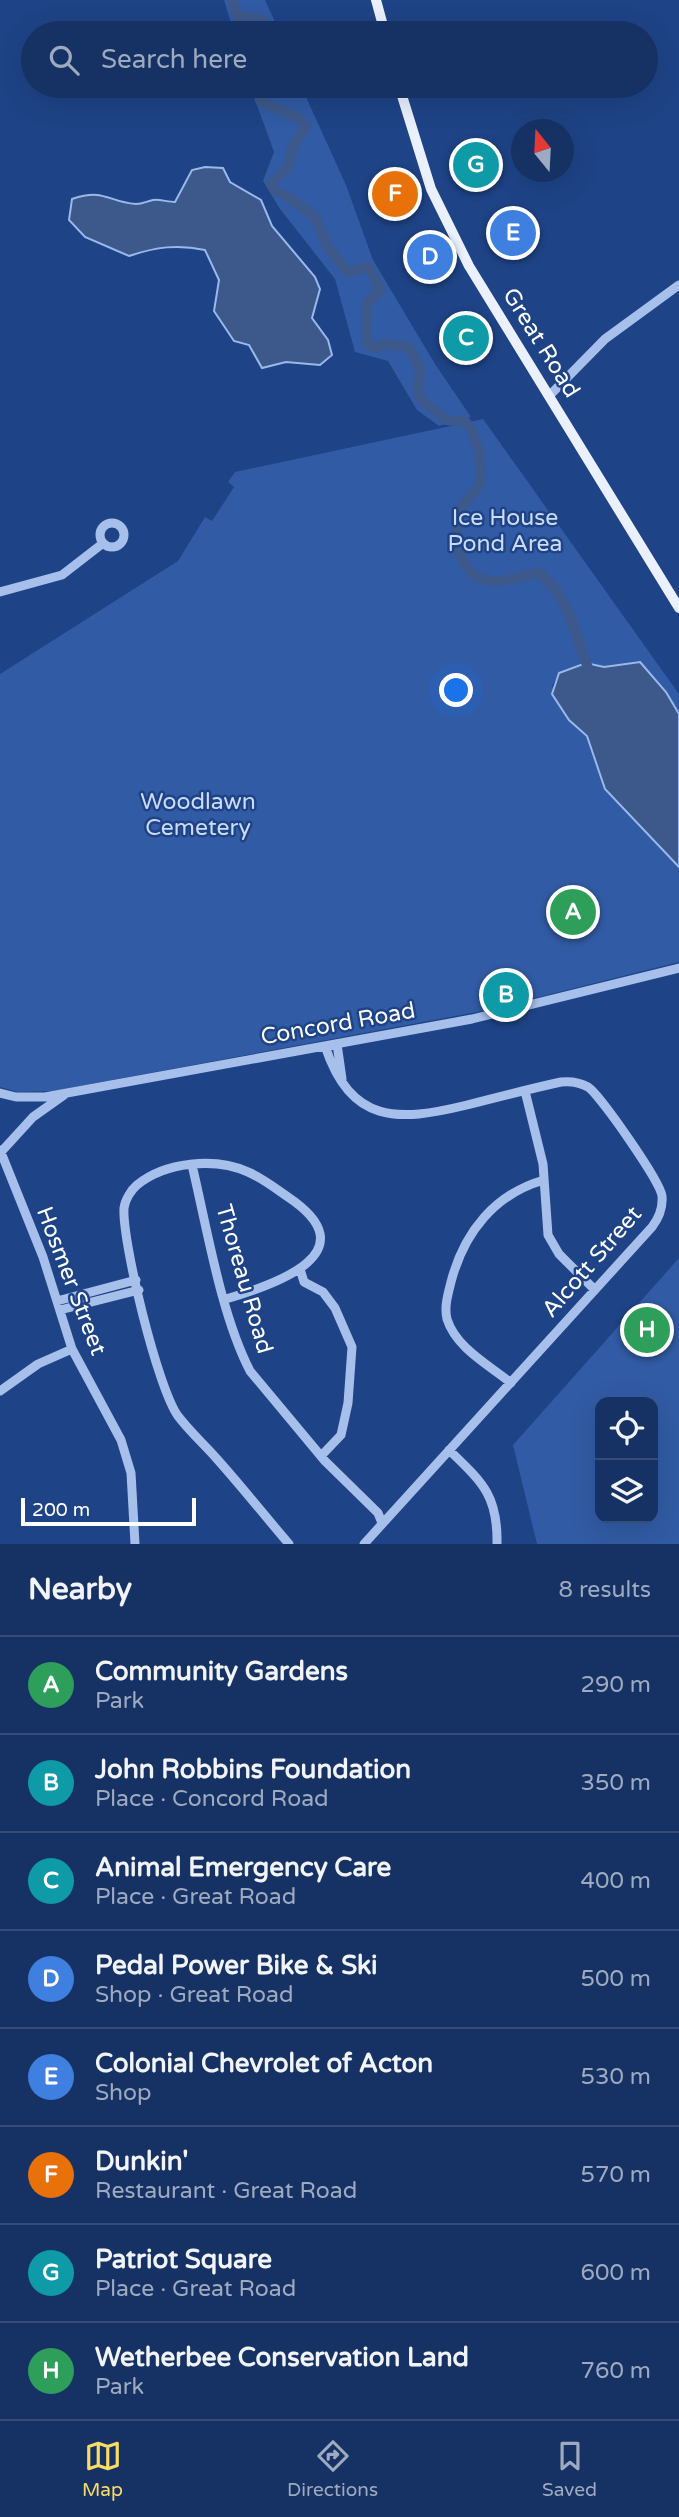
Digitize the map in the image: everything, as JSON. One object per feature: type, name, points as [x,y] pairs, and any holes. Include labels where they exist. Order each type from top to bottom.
[{"type":"main road","points":[[376,0],[382,21]]},
{"type":"main road","name":"Great Road","points":[[402,98],[418,154],[447,223],[679,608]]},
{"type":"street","points":[[549,396],[605,339],[679,285]]},
{"type":"street","points":[[0,592],[62,575],[102,544]]},
{"type":"street","name":"Concord Road","points":[[0,1093],[34,1098],[337,1044],[472,1019],[679,968]]},
{"type":"street","points":[[337,1044],[344,1088]]},
{"type":"street","name":"Alcott Street","points":[[325,1046],[344,1088],[370,1109],[408,1116],[566,1082],[578,1083],[591,1090],[659,1188],[661,1204],[658,1219],[364,1544]]},
{"type":"street","points":[[525,1091],[540,1144],[546,1226],[551,1244],[595,1290]]},
{"type":"street","name":"Hosmer Street","points":[[67,1093],[33,1117],[0,1151],[43,1257],[72,1349],[102,1399],[125,1454],[131,1474],[135,1544]]},
{"type":"street","points":[[226,1300],[252,1292],[300,1269],[312,1257],[321,1241],[318,1223],[309,1212],[249,1172],[225,1165],[192,1165],[152,1176],[135,1186],[125,1203],[126,1233],[158,1373],[172,1407],[289,1544]]},
{"type":"street","name":"Thoreau Road","points":[[192,1165],[226,1300],[242,1354],[250,1371],[321,1456],[378,1513],[382,1523]]},
{"type":"street","points":[[511,1383],[464,1346],[447,1317],[448,1294],[461,1252],[486,1213],[507,1196],[544,1180]]},
{"type":"street","points":[[300,1269],[304,1282],[323,1292],[335,1308],[352,1347],[348,1403],[341,1435],[321,1456]]},
{"type":"street","points":[[59,1306],[138,1285]]},
{"type":"street","points":[[0,1391],[38,1364],[72,1349]]},
{"type":"street","points":[[449,1450],[479,1478],[490,1494],[496,1514],[497,1544]]},
{"type":"green space","points":[[224,0],[265,0],[275,21],[230,21]]},
{"type":"green space","points":[[254,98],[306,98],[346,185],[373,260],[435,364],[471,417],[439,426],[417,410],[388,361],[355,352],[335,279],[280,209],[263,181],[274,152]]},
{"type":"green space","points":[[483,419],[679,694],[679,714],[666,692],[639,662],[604,667],[586,663],[559,673],[552,686],[569,720],[587,735],[605,789],[679,867],[679,962],[519,1002],[514,986],[490,996],[493,1009],[53,1091],[18,1092],[0,1087],[0,674],[178,561],[205,517],[212,521],[234,487],[228,482],[235,472]]},
{"type":"green space","points":[[679,1258],[679,1544],[537,1544],[513,1445]]},
{"type":"shaded area","points":[[205,167],[223,168],[230,182],[261,200],[272,226],[315,277],[320,289],[312,318],[328,340],[332,355],[320,365],[286,362],[262,368],[249,345],[234,341],[214,311],[219,280],[205,250],[167,247],[129,256],[85,237],[69,220],[72,199],[83,196],[100,195],[136,204],[155,200],[175,202],[192,170]]},
{"type":"shaded area","points":[[640,662],[666,692],[679,714],[679,867],[605,789],[587,736],[569,720],[552,694],[559,673],[586,663],[604,667]]},
{"type":"waterway","points":[[232,0],[238,17],[263,21]]},
{"type":"waterway","points":[[260,98],[260,101],[298,118],[306,126],[292,148],[289,166],[271,184],[275,191],[286,195],[315,217],[326,244],[347,272],[369,267],[380,290],[366,305],[366,343],[375,348],[384,344],[409,347],[420,369],[418,394],[422,400],[446,420],[466,422],[474,437],[480,457],[481,476],[475,492],[460,510],[457,523],[458,545],[466,566],[481,579],[492,581],[539,573],[550,583],[566,607],[591,675]]},
{"type":"place","name":"Patriot Square","points":[[476,165]]},
{"type":"place","name":"Dunkin'","points":[[395,194]]},
{"type":"place","name":"Colonial Chevrolet of Acton","points":[[513,233]]},
{"type":"place","name":"Pedal Power Bike & Ski","points":[[430,257]]},
{"type":"place","name":"Animal Emergency Care","points":[[466,338]]},
{"type":"place","name":"Community Gardens","points":[[573,912]]},
{"type":"place","name":"John Robbins Foundation","points":[[506,995]]},
{"type":"place","name":"Wetherbee Conservation Land","points":[[647,1330]]},
{"type":"park label","name":"Ice House Pond Area","points":[[505,531]]},
{"type":"park label","name":"Woodlawn Cemetery","points":[[198,815]]}]
